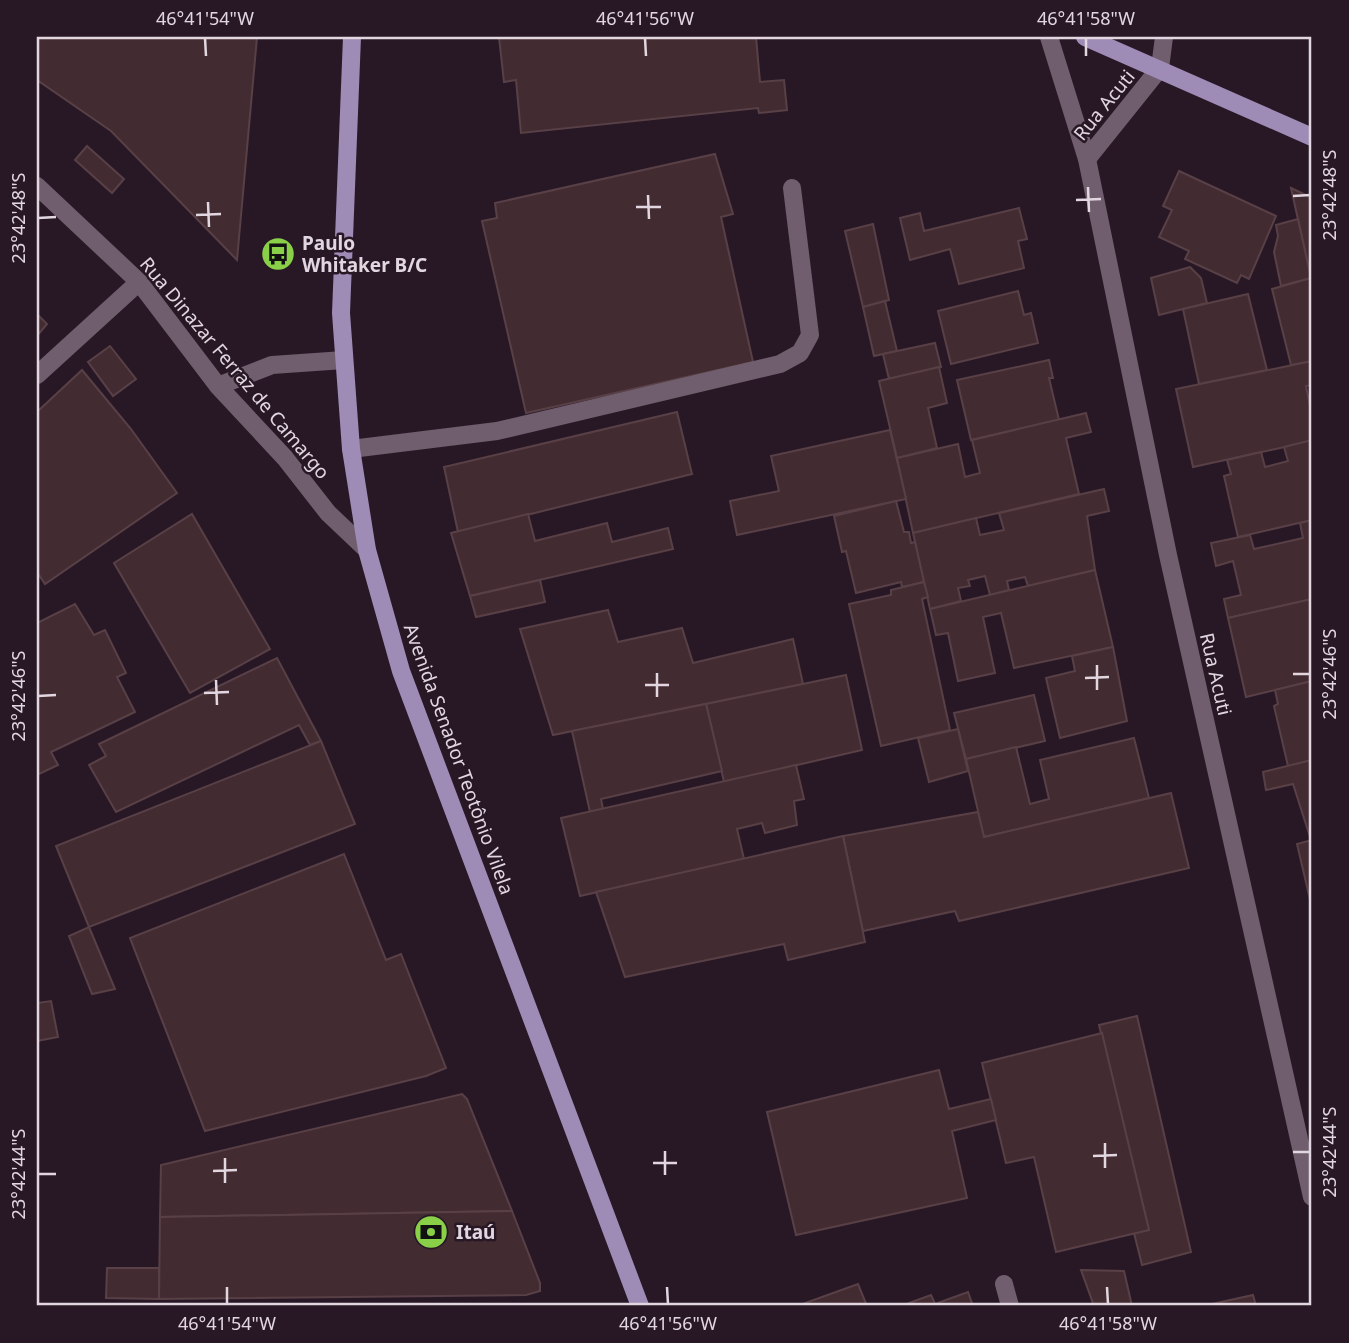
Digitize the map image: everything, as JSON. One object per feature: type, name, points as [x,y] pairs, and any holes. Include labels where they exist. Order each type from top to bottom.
[{"type":"main road","name":"Avenida Senador Teotônio Vilela","points":[[352,37],[342,255],[345,360],[351,449],[367,550],[401,671],[640,1306]]},
{"type":"main road","points":[[1085,37],[1312,137]]},
{"type":"street","name":"Rua Acuti","points":[[1049,37],[1087,159],[1168,555],[1312,1197]]},
{"type":"street","name":"Rua Acuti","points":[[1087,159],[1160,68],[1164,37]]},
{"type":"street","name":"Rua Dinazar Ferraz de Camargo","points":[[37,186],[139,282],[218,386],[285,458],[328,513],[367,550]]},
{"type":"street","points":[[351,449],[497,431],[780,364],[800,353],[810,335],[792,188]]},
{"type":"street","points":[[37,375],[139,282]]},
{"type":"street","points":[[218,386],[272,365],[345,360]]},
{"type":"street","points":[[1004,1284],[1010,1306]]},
{"type":"building","points":[[37,37],[257,37],[237,260],[111,131],[37,80]]},
{"type":"building","points":[[499,37],[756,37],[760,82],[784,80],[787,110],[759,113],[758,108],[521,133],[516,80],[504,82]]},
{"type":"building","points":[[87,146],[124,179],[112,193],[75,160]]},
{"type":"building","points":[[715,154],[733,214],[721,217],[753,362],[526,413],[482,221],[497,218],[495,203]]},
{"type":"building","points":[[1179,171],[1276,216],[1249,279],[1241,275],[1237,283],[1185,259],[1189,251],[1159,237],[1172,210],[1163,206]]},
{"type":"building","points":[[1291,188],[1312,198],[1312,281],[1311,278]]},
{"type":"building","points":[[1019,208],[1027,239],[1018,241],[1024,268],[959,284],[950,249],[910,260],[900,218],[920,213],[924,231]]},
{"type":"building","points":[[1298,219],[1311,278],[1281,286],[1274,252],[1278,236],[1276,225]]},
{"type":"building","points":[[873,224],[889,300],[863,307],[845,231]]},
{"type":"building","points":[[1190,267],[1201,278],[1207,303],[1159,315],[1151,278]]},
{"type":"building","points":[[1311,278],[1312,361],[1291,365],[1272,289]]},
{"type":"building","points":[[1018,291],[1024,315],[1031,313],[1038,343],[951,364],[938,311]]},
{"type":"building","points":[[1248,294],[1267,370],[1199,384],[1183,309]]},
{"type":"building","points":[[885,301],[897,351],[874,356],[863,307]]},
{"type":"building","points":[[37,314],[47,324],[37,336]]},
{"type":"building","points":[[935,343],[941,367],[889,379],[883,354]]},
{"type":"building","points":[[110,346],[136,379],[113,396],[88,362]]},
{"type":"building","points":[[1049,360],[1053,378],[1049,378],[1059,420],[971,440],[957,380]]},
{"type":"building","points":[[1312,361],[1312,385],[1306,386],[1312,416],[1312,441],[1193,467],[1176,389]]},
{"type":"building","points":[[939,367],[947,403],[928,408],[937,448],[897,458],[879,381]]},
{"type":"building","points":[[82,370],[131,429],[177,493],[45,584],[37,572],[37,412]]},
{"type":"building","points":[[677,412],[692,474],[458,532],[444,467]]},
{"type":"building","points":[[1086,413],[1091,432],[1066,438],[1079,494],[913,533],[897,458],[958,444],[965,477],[980,473],[972,440]]},
{"type":"building","points":[[890,430],[906,499],[737,535],[730,501],[779,491],[771,456]]},
{"type":"building","points":[[1312,440],[1312,520],[1238,537],[1224,476],[1231,474],[1227,460],[1261,452],[1265,467],[1288,461],[1284,447]]},
{"type":"building","points":[[1104,489],[1109,511],[1087,516],[1095,570],[1028,586],[1025,577],[1007,581],[1009,590],[990,595],[985,576],[968,580],[970,586],[958,588],[961,601],[930,609],[913,533],[976,518],[980,535],[1004,530],[999,513]]},
{"type":"building","points":[[896,501],[904,532],[909,532],[911,543],[915,542],[924,582],[902,587],[901,582],[856,593],[846,551],[842,552],[834,516]]},
{"type":"building","points":[[192,514],[270,649],[190,693],[114,563]]},
{"type":"building","points":[[528,514],[535,541],[607,523],[612,542],[668,528],[673,549],[470,596],[451,533]]},
{"type":"building","points":[[1312,520],[1312,599],[1228,618],[1224,599],[1241,595],[1233,561],[1216,566],[1211,543],[1250,535],[1254,549],[1303,538],[1300,523]]},
{"type":"building","points":[[1095,570],[1113,647],[1014,668],[1001,613],[983,617],[995,673],[958,681],[948,633],[936,635],[930,609]]},
{"type":"building","points":[[540,580],[545,602],[476,617],[470,596]]},
{"type":"building","points":[[924,582],[928,597],[922,599],[950,730],[881,746],[849,604],[891,595],[891,590]]},
{"type":"building","points":[[1312,599],[1312,681],[1246,697],[1228,618]]},
{"type":"building","points":[[75,604],[94,635],[105,630],[126,673],[117,677],[135,712],[51,752],[58,765],[37,775],[37,623]]},
{"type":"building","points":[[608,610],[618,642],[682,628],[693,663],[793,639],[803,684],[553,735],[520,629]]},
{"type":"building","points":[[1113,647],[1127,721],[1060,738],[1046,678],[1075,671],[1072,656]]},
{"type":"building","points":[[277,658],[321,741],[310,745],[299,725],[116,812],[89,765],[106,756],[99,744]]},
{"type":"building","points":[[846,675],[862,750],[724,782],[706,704]]},
{"type":"building","points":[[1312,681],[1312,760],[1288,766],[1274,706],[1278,704],[1275,690]]},
{"type":"building","points":[[1034,695],[1045,741],[966,759],[954,713]]},
{"type":"building","points":[[706,704],[722,771],[601,799],[603,809],[590,812],[572,731]]},
{"type":"building","points":[[958,729],[968,771],[929,782],[918,738]]},
{"type":"building","points":[[1134,738],[1149,798],[984,837],[966,759],[1016,747],[1030,804],[1049,799],[1040,760]]},
{"type":"building","points":[[321,741],[355,824],[89,927],[56,846]]},
{"type":"building","points":[[1312,760],[1311,840],[1293,784],[1266,790],[1263,772]]},
{"type":"building","points":[[796,765],[804,799],[794,801],[797,825],[765,833],[762,823],[737,829],[744,859],[580,896],[561,818]]},
{"type":"building","points":[[1171,793],[1189,868],[959,921],[955,911],[863,931],[843,836],[978,812],[984,837]]},
{"type":"building","points":[[843,836],[865,942],[788,960],[784,944],[625,977],[596,892]]},
{"type":"building","points":[[1312,840],[1312,908],[1297,844]]},
{"type":"building","points":[[344,854],[386,960],[401,954],[446,1068],[426,1076],[205,1131],[130,938]]},
{"type":"building","points":[[89,927],[115,989],[92,994],[69,936]]},
{"type":"building","points":[[51,1001],[58,1037],[37,1041],[37,1003]]},
{"type":"building","points":[[1137,1016],[1191,1252],[1142,1265],[1134,1233],[1149,1230],[1099,1025]]},
{"type":"building","points":[[1102,1033],[1149,1230],[1056,1252],[1034,1157],[1006,1163],[982,1063]]},
{"type":"building","points":[[939,1070],[949,1109],[991,1099],[996,1120],[952,1131],[967,1198],[796,1235],[767,1112]]},
{"type":"building","points":[[462,1094],[467,1099],[512,1211],[160,1217],[161,1165]]},
{"type":"building","points":[[512,1211],[540,1283],[540,1291],[526,1295],[159,1299],[160,1217]]},
{"type":"building","points":[[107,1268],[159,1268],[159,1299],[106,1298]]},
{"type":"building","points":[[1081,1270],[1124,1271],[1132,1306],[1094,1306]]},
{"type":"building","points":[[858,1284],[867,1306],[797,1306]]},
{"type":"building","points":[[968,1292],[973,1306],[901,1306],[931,1295],[935,1304]]},
{"type":"building","points":[[1253,1295],[1256,1306],[1203,1306]]},
{"type":"place","name":"Paulo Whitaker B/C","points":[[278,254]]},
{"type":"place","name":"Itaú","points":[[431,1232]]}]
